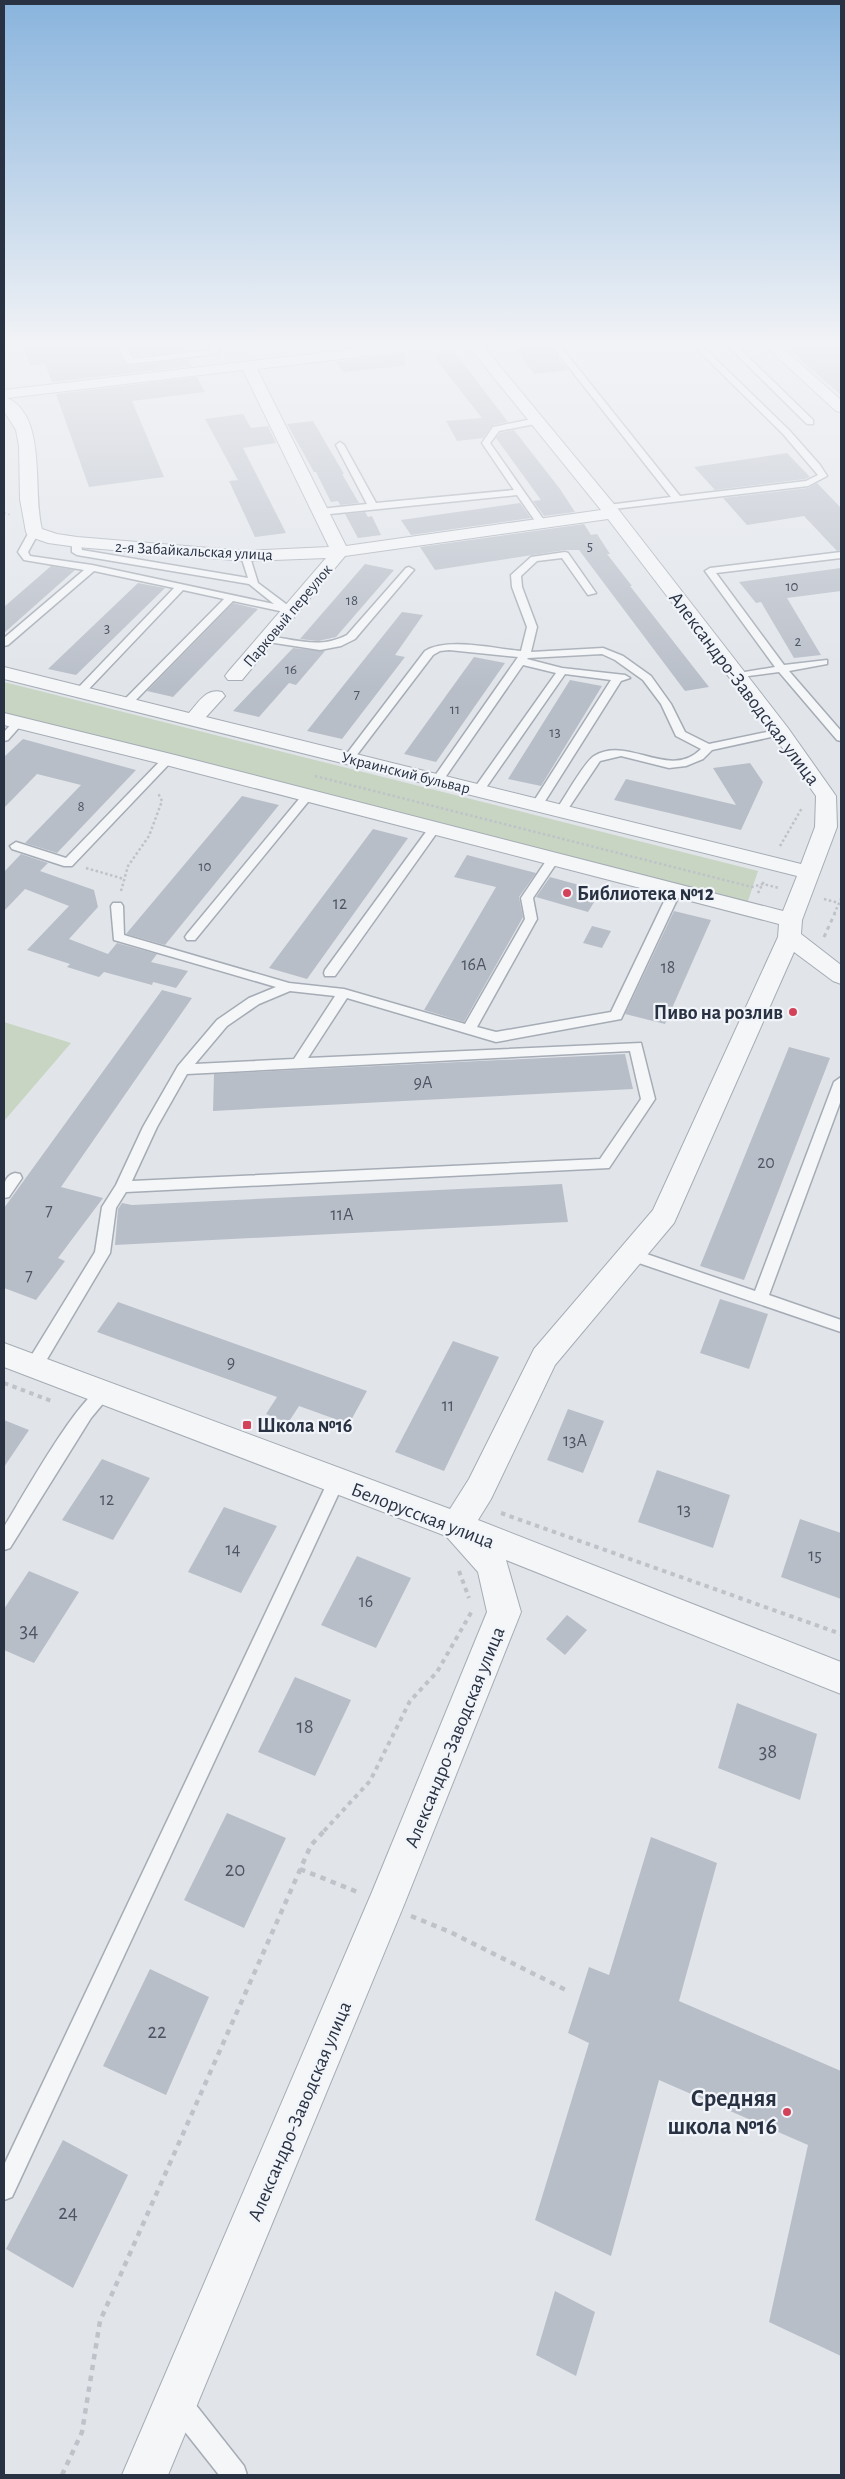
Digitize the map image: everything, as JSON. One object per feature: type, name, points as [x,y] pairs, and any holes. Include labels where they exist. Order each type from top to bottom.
[{"type":"street","points":[[29,458],[28,518],[34,532]]},
{"type":"street","name":"Парковый переулок","points":[[235,676],[340,552],[293,458]]},
{"type":"street","name":"Александро-Заводская улица","points":[[145,2475],[385,1906],[504,1612],[492,1565],[457,1526],[480,1490],[544,1357],[664,1216],[790,929],[800,893],[826,827],[826,796],[781,732],[610,510],[567,458]]},
{"type":"street","name":"2-я Забайкальская улица","points":[[34,532],[54,539],[77,542],[246,556],[340,552],[541,523],[610,510]]},
{"type":"street","name":"Украинский бульвар","points":[[4,674],[81,691],[562,810],[812,863]]},
{"type":"street","points":[[194,719],[215,696]]},
{"type":"street","points":[[9,727],[168,759],[676,890],[790,929],[841,976]]},
{"type":"street","points":[[812,863],[841,844]]},
{"type":"street","name":"Белорусская улица","points":[[4,1355],[34,1366],[94,1403],[336,1482],[457,1526],[841,1678]]},
{"type":"lane","points":[[347,458],[373,506]]},
{"type":"lane","points":[[496,458],[541,523]]},
{"type":"lane","points":[[645,458],[678,500]]},
{"type":"lane","points":[[610,510],[808,483],[823,476],[822,470],[810,458]]},
{"type":"lane","points":[[320,512],[518,492]]},
{"type":"lane","points":[[34,532],[23,552],[27,558],[92,568],[289,610]]},
{"type":"lane","points":[[77,542],[77,552],[252,582],[289,610]]},
{"type":"lane","points":[[438,780],[523,658],[532,627],[517,586],[516,575],[534,559],[565,555],[591,593]]},
{"type":"lane","points":[[246,556],[252,582]]},
{"type":"lane","points":[[841,556],[710,571],[782,669],[841,738]]},
{"type":"lane","points":[[4,643],[92,568]]},
{"type":"lane","points":[[268,639],[320,647],[344,641],[351,637],[409,570]]},
{"type":"lane","points":[[81,691],[181,587]]},
{"type":"lane","points":[[127,703],[230,598]]},
{"type":"lane","points":[[349,758],[429,653],[437,648],[448,647],[523,658],[562,671],[617,678],[647,678]]},
{"type":"lane","points":[[523,658],[603,651],[619,658],[647,678],[666,704],[680,734],[708,748]]},
{"type":"lane","points":[[737,676],[823,662]]},
{"type":"lane","points":[[479,790],[562,671]]},
{"type":"lane","points":[[538,804],[617,678]]},
{"type":"lane","points":[[562,810],[596,759],[605,755],[621,753],[669,765],[686,763],[699,757],[708,748],[781,732]]},
{"type":"lane","points":[[16,846],[68,863],[168,759]]},
{"type":"lane","points":[[191,937],[308,795]]},
{"type":"lane","points":[[330,973],[435,828]]},
{"type":"lane","points":[[469,1030],[531,919],[528,898],[554,858]]},
{"type":"lane","points":[[117,906],[118,937],[289,986],[344,993],[496,1037],[616,1016],[676,890]]},
{"type":"lane","points":[[34,1366],[102,1253],[109,1206],[122,1187],[150,1127],[183,1069],[222,1023],[254,1001],[289,986]]},
{"type":"lane","points":[[298,1063],[344,993]]},
{"type":"lane","points":[[122,1187],[604,1164],[648,1099],[636,1046],[183,1069]]},
{"type":"lane","points":[[760,1298],[841,1082]]},
{"type":"lane","points":[[4,1193],[15,1178]]},
{"type":"lane","points":[[632,1255],[841,1326]]},
{"type":"lane","points":[[4,1542],[94,1403]]},
{"type":"lane","points":[[4,2189],[336,1482]]},
{"type":"lane","points":[[177,2401],[235,2475]]},
{"type":"path","points":[[306,773],[752,887],[763,884],[839,903]]},
{"type":"path","points":[[117,906],[128,866],[149,836],[162,801],[149,779]]},
{"type":"path","points":[[68,863],[124,879]]},
{"type":"path","points":[[4,1383],[94,1403]]},
{"type":"path","points":[[456,1564],[470,1600]]},
{"type":"path","points":[[62,2475],[82,2432],[100,2321],[311,1845],[370,1781],[410,1701],[437,1672],[473,1608]]},
{"type":"path","points":[[300,1869],[336,1882],[385,1906],[450,1932],[568,1991]]},
{"type":"green space","points":[[4,682],[758,871],[747,904],[4,713]]},
{"type":"green space","points":[[4,1022],[71,1043],[4,1121]]},
{"type":"building","points":[[79,458],[156,458],[164,477],[89,487]]},
{"type":"building","points":[[226,458],[248,458],[286,533],[255,537],[229,481],[238,480]]},
{"type":"building","points":[[306,458],[334,458],[359,503],[340,505],[338,501],[331,502],[316,472],[314,472]]},
{"type":"building","points":[[510,458],[536,458],[575,512],[544,516],[533,501],[541,500]]},
{"type":"building","points":[[756,458],[791,458],[810,477],[715,490],[694,467]]},
{"type":"building","points":[[817,483],[841,508],[841,550],[837,551],[804,516],[747,525],[723,498],[808,488]]},
{"type":"building","points":[[520,503],[531,518],[411,535],[401,520]]},
{"type":"building","points":[[365,512],[368,517],[372,516],[381,535],[358,538],[345,514]]},
{"type":"building","points":[[584,524],[591,535],[597,534],[610,554],[607,554],[632,586],[630,586],[709,687],[685,691],[579,550],[565,550],[435,570],[420,547]]},
{"type":"building","points":[[365,564],[394,570],[336,637],[318,641],[300,639]]},
{"type":"building","points":[[51,566],[75,570],[4,633],[4,607]]},
{"type":"building","points":[[841,568],[841,591],[787,598],[821,655],[794,658],[761,602],[756,603],[739,582]]},
{"type":"building","points":[[138,583],[165,588],[76,675],[48,669]]},
{"type":"building","points":[[233,603],[258,609],[173,697],[147,691]]},
{"type":"building","points":[[402,612],[423,615],[395,655],[405,657],[342,739],[307,731]]},
{"type":"building","points":[[293,648],[325,651],[296,685],[289,683],[259,717],[233,711]]},
{"type":"building","points":[[474,657],[505,663],[436,762],[404,754]]},
{"type":"building","points":[[570,680],[602,686],[541,786],[508,779]]},
{"type":"building","points":[[23,739],[136,770],[57,853],[25,843],[81,785],[37,774],[4,808],[4,757]]},
{"type":"building","points":[[750,763],[763,782],[741,830],[614,800],[626,779],[736,805],[713,768]]},
{"type":"building","points":[[242,796],[279,805],[165,945],[126,934]]},
{"type":"building","points":[[373,829],[408,838],[307,979],[269,968]]},
{"type":"building","points":[[21,854],[48,863],[40,871],[94,890],[98,907],[69,939],[108,954],[117,943],[157,954],[151,962],[188,971],[176,988],[153,982],[152,985],[104,972],[99,977],[67,967],[70,964],[27,950],[69,906],[25,889],[4,911],[4,872]]},
{"type":"building","points":[[467,855],[536,873],[519,897],[523,917],[464,1022],[424,1010],[496,887],[454,877]]},
{"type":"building","name":"Библиотека №12","points":[[550,877],[601,891],[588,912],[536,897]]},
{"type":"building","points":[[674,911],[711,920],[665,1024],[625,1014]]},
{"type":"building","points":[[592,926],[611,931],[602,948],[583,943]]},
{"type":"building","points":[[162,990],[192,998],[61,1187],[103,1198],[58,1258],[65,1261],[36,1300],[4,1288],[4,1208]]},
{"type":"building","points":[[789,1047],[830,1058],[744,1280],[700,1266]]},
{"type":"building","points":[[625,1054],[633,1089],[213,1111],[214,1074]]},
{"type":"building","points":[[562,1184],[568,1222],[115,1245],[118,1209],[122,1203],[132,1205]]},
{"type":"building","points":[[720,1299],[768,1314],[749,1369],[700,1353]]},
{"type":"building","points":[[118,1302],[367,1391],[349,1424],[299,1406],[288,1423],[266,1414],[277,1397],[97,1332]]},
{"type":"building","points":[[453,1341],[499,1357],[444,1471],[395,1452]]},
{"type":"building","points":[[568,1409],[604,1421],[583,1473],[547,1460]]},
{"type":"building","points":[[4,1420],[29,1430],[4,1467]]},
{"type":"building","points":[[102,1459],[150,1478],[113,1540],[62,1520]]},
{"type":"building","points":[[657,1470],[730,1495],[713,1548],[638,1522]]},
{"type":"building","points":[[224,1507],[277,1526],[241,1593],[188,1572]]},
{"type":"building","points":[[800,1519],[841,1533],[841,1599],[781,1577]]},
{"type":"building","points":[[357,1556],[411,1578],[376,1648],[321,1625]]},
{"type":"building","points":[[29,1571],[79,1592],[34,1663],[4,1650],[4,1609]]},
{"type":"building","points":[[567,1615],[587,1630],[565,1655],[546,1639]]},
{"type":"building","points":[[295,1677],[351,1700],[315,1776],[258,1752]]},
{"type":"building","points":[[737,1703],[817,1734],[800,1800],[718,1768]]},
{"type":"building","points":[[227,1813],[286,1838],[244,1928],[184,1900]]},
{"type":"building","name":"Средняя школа №16","points":[[651,1837],[717,1863],[679,2001],[841,2071],[841,2356],[769,2322],[808,2145],[659,2080],[611,2256],[535,2220],[589,2043],[568,2033],[589,1967],[609,1975]]},
{"type":"building","points":[[150,1969],[209,1997],[166,2095],[103,2066]]},
{"type":"building","points":[[63,2140],[128,2175],[73,2288],[6,2249]]},
{"type":"building","points":[[555,2291],[595,2312],[576,2376],[536,2355]]},
{"type":"place","name":"Библиотека №12","points":[[567,893]]},
{"type":"place","name":"Пиво на розлив","points":[[793,1012]]},
{"type":"place","name":"Школа №16","points":[[247,1425]]},
{"type":"place","name":"Средняя школа №16","points":[[787,2112]]}]
